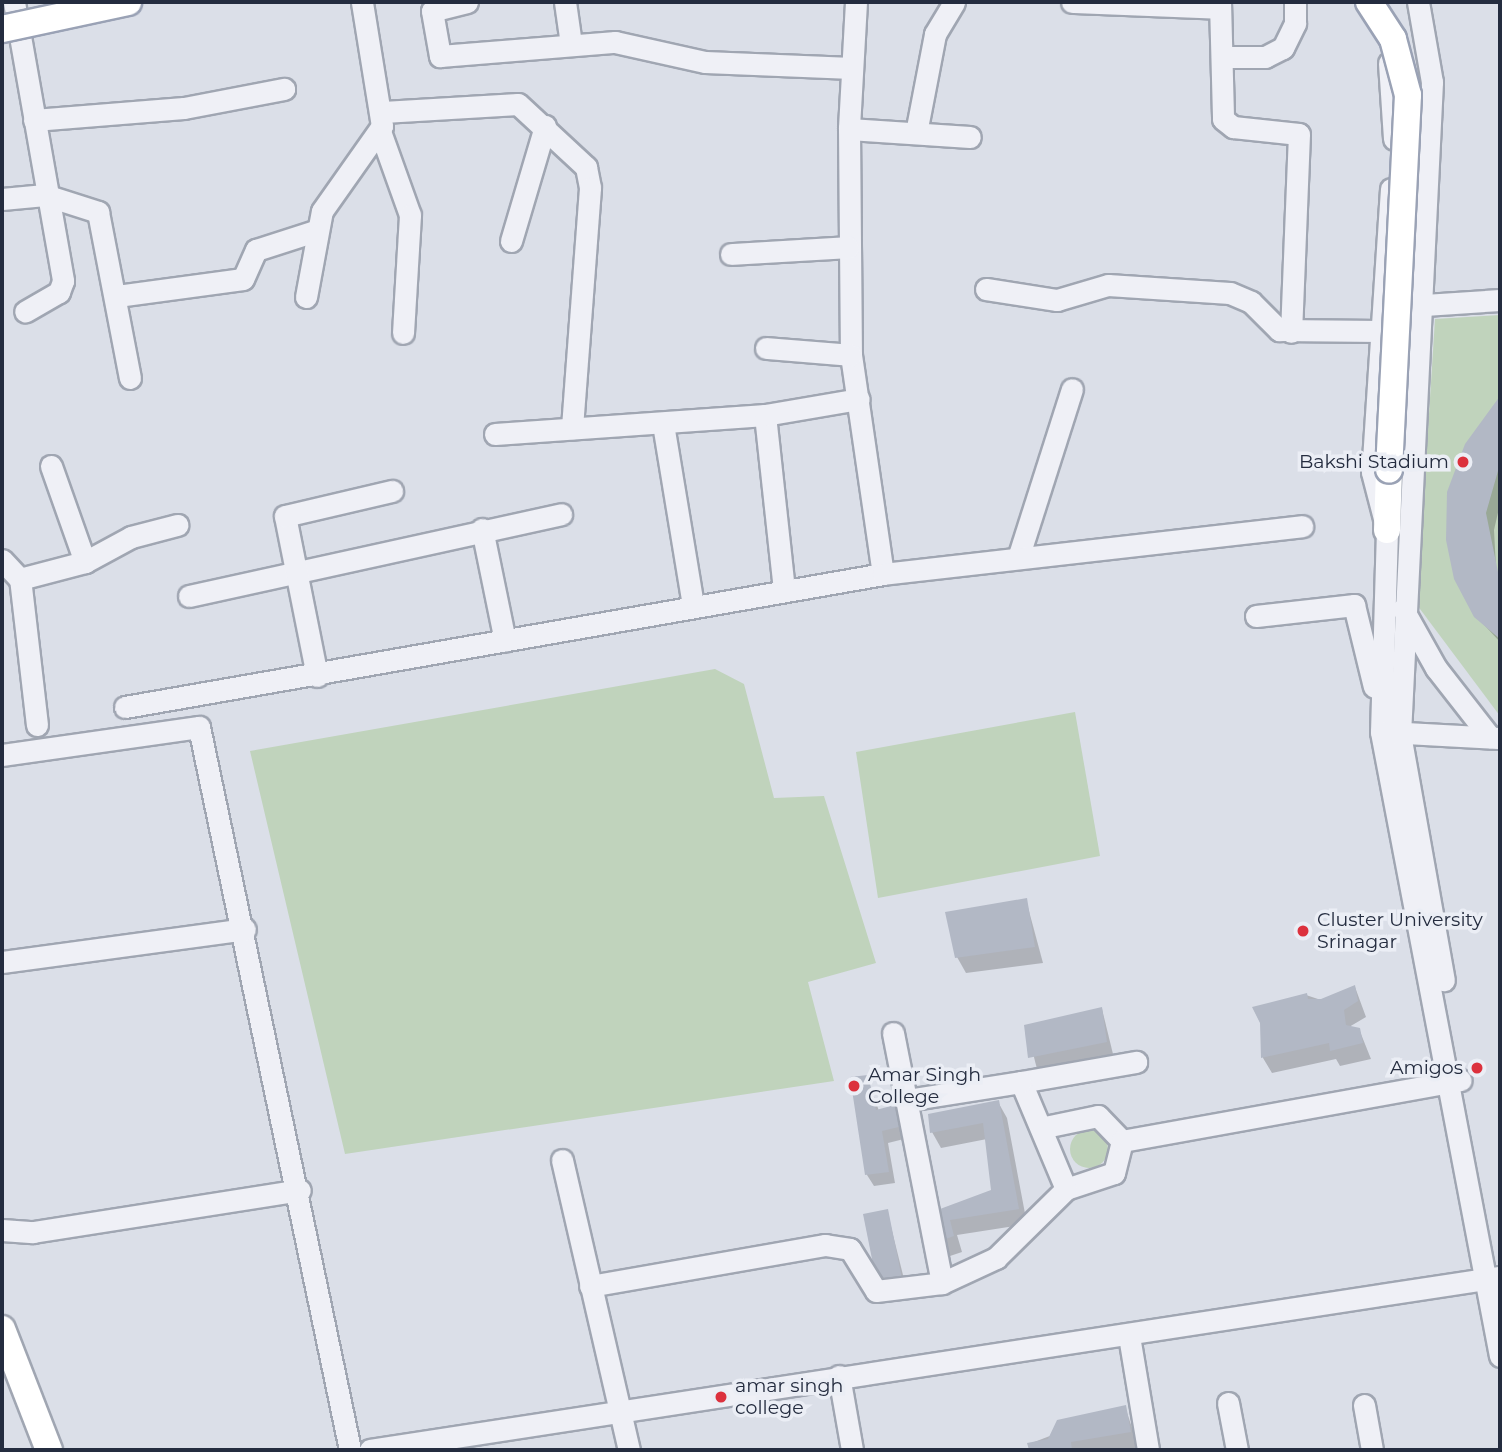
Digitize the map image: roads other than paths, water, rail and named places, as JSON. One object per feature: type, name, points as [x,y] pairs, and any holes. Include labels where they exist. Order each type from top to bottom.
[{"type":"main road","points":[[7,16],[47,2]]},
{"type":"main road","points":[[7,16],[82,2]]},
{"type":"main road","points":[[7,16],[128,2]]},
{"type":"main road","points":[[1368,2],[1392,39],[1408,95],[1387,530]]},
{"type":"main road","points":[[2,1329],[49,1450]]},
{"type":"street","points":[[362,2],[383,112],[381,134],[410,215],[403,333]]},
{"type":"street","points":[[467,2],[432,11],[433,46],[440,56],[615,42],[705,62],[852,68]]},
{"type":"street","points":[[565,2],[571,44]]},
{"type":"street","points":[[856,2],[849,129],[851,355],[883,574]]},
{"type":"street","points":[[916,133],[936,34],[954,2]]},
{"type":"street","points":[[1072,2],[1220,5],[1228,125],[1298,134],[1291,331]]},
{"type":"street","points":[[1222,57],[1265,57],[1283,48],[1295,23],[1295,2]]},
{"type":"street","points":[[1368,2],[1393,76],[1372,472],[1387,530],[1380,694]]},
{"type":"street","points":[[1391,733],[1422,305],[1432,82],[1418,2]]},
{"type":"street","points":[[7,16],[34,120],[62,287],[25,312]]},
{"type":"street","points":[[34,120],[184,108],[284,89]]},
{"type":"street","points":[[383,112],[509,102],[528,109],[590,176],[572,428]]},
{"type":"street","points":[[511,241],[545,127]]},
{"type":"street","points":[[849,129],[970,137]]},
{"type":"street","points":[[306,297],[315,231],[330,194],[381,134]]},
{"type":"street","points":[[2,199],[45,195],[98,212],[117,296],[130,378]]},
{"type":"street","points":[[117,296],[243,279],[256,250],[315,231]]},
{"type":"street","points":[[731,254],[848,247]]},
{"type":"street","points":[[986,289],[1068,300],[1108,285],[1230,293],[1251,302],[1269,327],[1291,331],[1380,331]]},
{"type":"street","points":[[1382,306],[1500,300]]},
{"type":"street","points":[[766,348],[851,355]]},
{"type":"street","points":[[1019,555],[1072,389]]},
{"type":"street","points":[[495,434],[765,415],[859,399]]},
{"type":"street","points":[[765,415],[784,590]]},
{"type":"street","points":[[663,424],[694,606]]},
{"type":"street","points":[[51,467],[85,562]]},
{"type":"street","points":[[317,676],[300,571],[285,516],[392,491]]},
{"type":"street","points":[[189,596],[482,529],[561,514]]},
{"type":"street","points":[[20,579],[85,562],[131,537],[177,525]]},
{"type":"street","points":[[125,707],[317,676],[883,574],[1019,555],[1302,526]]},
{"type":"street","points":[[482,529],[505,640]]},
{"type":"street","points":[[2,560],[20,579],[37,725]]},
{"type":"street","points":[[1256,616],[1354,605],[1368,674],[1380,694],[1391,733],[1455,1081],[1497,1279],[1500,1356]]},
{"type":"street","points":[[1402,608],[1436,668],[1495,738]]},
{"type":"street","points":[[2,755],[199,727],[300,1190],[351,1450]]},
{"type":"street","points":[[1391,733],[1495,738]]},
{"type":"street","points":[[2,962],[244,929]]},
{"type":"street","points":[[893,1033],[942,1283]]},
{"type":"street","points":[[907,1100],[1136,1062]]},
{"type":"street","points":[[1122,1141],[1455,1081]]},
{"type":"street","points":[[1021,1082],[1045,1127],[1066,1189]]},
{"type":"street","points":[[1045,1127],[1098,1116],[1122,1141]]},
{"type":"street","points":[[590,1286],[825,1245],[850,1249],[876,1291],[942,1283],[996,1258],[1066,1189],[1114,1173],[1122,1141]]},
{"type":"street","points":[[562,1160],[629,1450]]},
{"type":"street","points":[[2,1230],[33,1232],[300,1190]]},
{"type":"street","points":[[370,1450],[621,1409],[1129,1336],[1497,1279]]},
{"type":"street","points":[[1129,1336],[1148,1450]]},
{"type":"street","points":[[839,1376],[852,1450]]},
{"type":"street","points":[[1228,1404],[1237,1450]]},
{"type":"street","points":[[1364,1405],[1372,1450]]},
{"type":"place","name":"Bakshi Stadium","points":[[1463,462]]},
{"type":"place","name":"Cluster University Srinagar","points":[[1303,931]]},
{"type":"place","name":"Amigos","points":[[1477,1068]]},
{"type":"place","name":"Amar Singh College","points":[[854,1086]]},
{"type":"place","name":"amar singh college","points":[[721,1397]]}]
